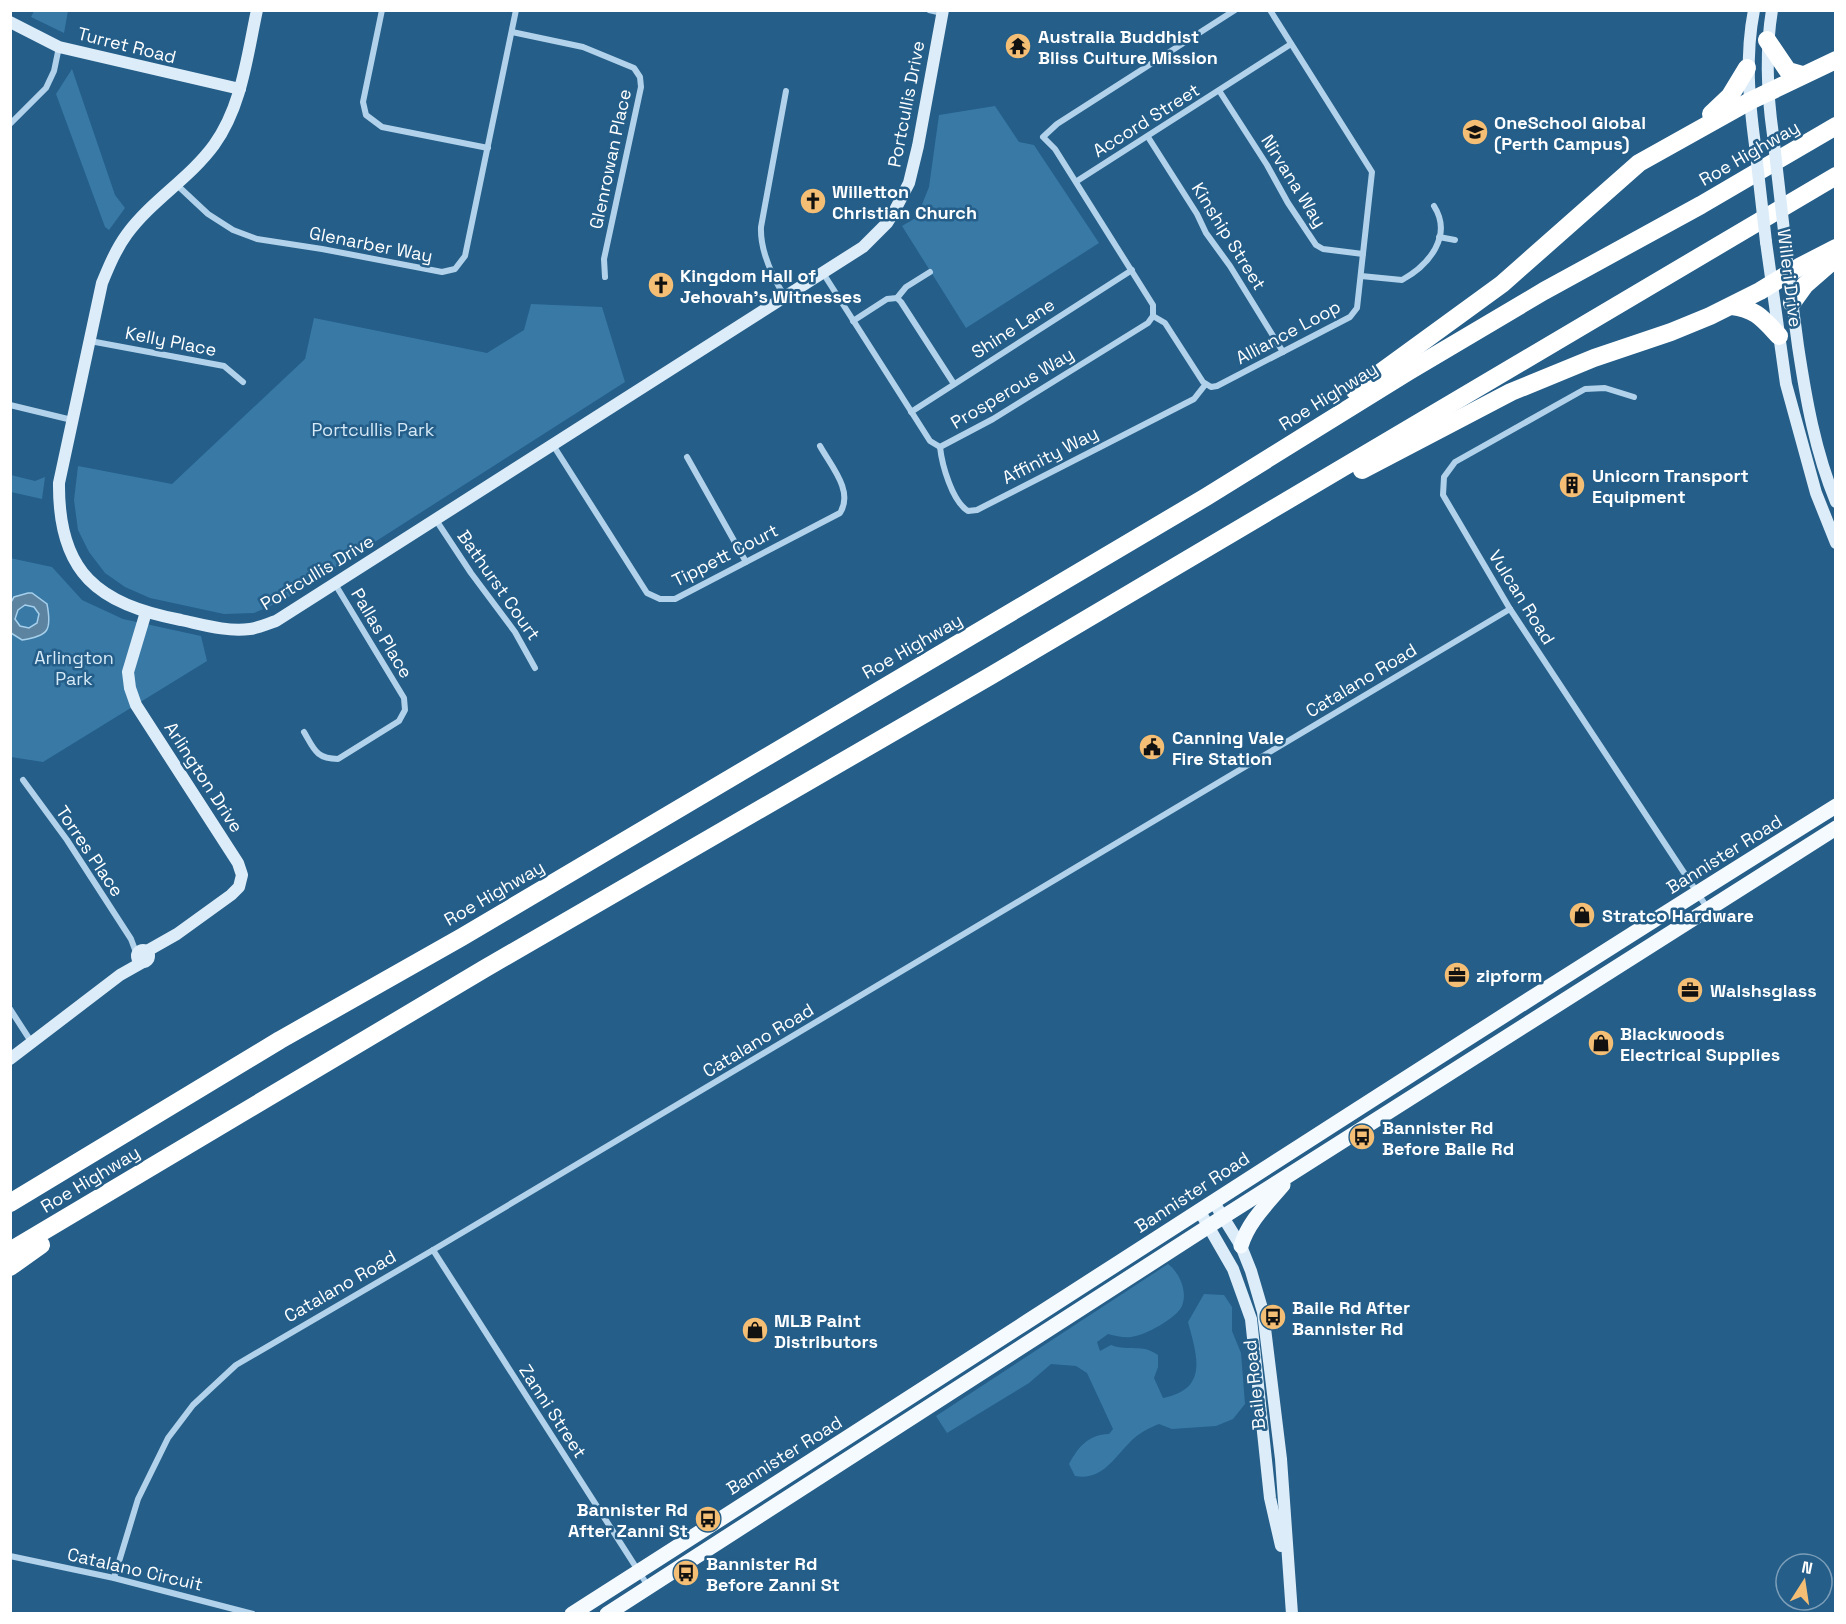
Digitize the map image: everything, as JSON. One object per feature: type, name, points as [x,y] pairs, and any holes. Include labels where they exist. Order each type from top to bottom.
[{"type":"highway","points":[[1767,40],[1788,71],[1802,75]]},
{"type":"highway","points":[[1206,497],[1277,441],[1365,384],[1502,284],[1639,163],[1750,101],[1836,60]]},
{"type":"highway","points":[[1692,132],[1730,96],[1747,68]]},
{"type":"highway","name":"Roe Highway","points":[[10,1203],[280,1040],[462,937],[1206,497],[1409,371],[1544,291],[1701,205],[1836,126]]},
{"type":"highway","name":"Roe Highway","points":[[10,1251],[484,969],[1169,571],[1836,176]]},
{"type":"highway","points":[[1169,571],[1511,392],[1594,358],[1671,332],[1732,306],[1836,248]]},
{"type":"highway","points":[[1792,303],[1805,285],[1826,264],[1836,258]]},
{"type":"highway","points":[[1732,306],[1747,308],[1759,316],[1779,336]]},
{"type":"highway","points":[[10,1189],[129,1131]]},
{"type":"highway","points":[[10,1267],[120,1186]]},
{"type":"main road","name":"Bannister Road","points":[[572,1614],[1213,1201],[1697,893],[1835,808]]},
{"type":"main road","name":"Bannister Road","points":[[608,1614],[1223,1217],[1836,828]]},
{"type":"main road","points":[[1241,1246],[1244,1233],[1250,1224],[1293,1173]]},
{"type":"street","name":"Portcullis Drive","points":[[257,10],[233,112],[214,145],[189,174],[136,223],[114,255],[102,283],[59,483],[59,512],[65,537],[73,557],[90,581],[118,602],[146,612],[228,629],[251,629],[276,621],[863,247],[887,223],[909,183],[943,12]]},
{"type":"street","points":[[382,10],[363,102],[366,115],[382,127],[488,148]]},
{"type":"street","name":"Glenarber Way","points":[[177,185],[208,214],[233,230],[257,240],[322,249],[442,272],[455,269],[465,256],[516,10]]},
{"type":"street","points":[[929,10],[943,12]]},
{"type":"street","points":[[1205,385],[1165,323],[1153,316],[1153,305],[1132,270],[1055,149],[1043,137],[1057,124],[1235,10]]},
{"type":"street","name":"Alliance Loop","points":[[1205,385],[1217,386],[1355,313],[1372,178],[1370,167],[1340,124],[1270,10]]},
{"type":"street","name":"Willeri Drive","points":[[1754,10],[1747,68],[1766,242],[1786,384],[1816,493],[1836,543]]},
{"type":"street","name":"Willeri Drive","points":[[1772,10],[1767,40],[1767,93],[1788,274],[1809,417],[1818,454],[1836,502]]},
{"type":"street","name":"Turret Road","points":[[10,22],[59,47],[240,90]]},
{"type":"street","name":"Glenrowan Place","points":[[512,32],[583,47],[634,68],[640,77],[641,87],[604,259],[604,277]]},
{"type":"street","name":"Accord Street","points":[[1077,182],[1291,45]]},
{"type":"street","points":[[10,124],[46,88],[54,71],[59,47]]},
{"type":"street","points":[[785,298],[764,252],[760,237],[786,91]]},
{"type":"street","name":"Nirvana Way","points":[[1220,92],[1316,245],[1323,249],[1363,254]]},
{"type":"street","name":"Kinship Street","points":[[1148,137],[1197,214],[1206,233],[1230,266],[1283,352]]},
{"type":"street","points":[[1361,276],[1402,280],[1431,257],[1437,247],[1439,237],[1439,214],[1434,206]]},
{"type":"street","points":[[1439,237],[1455,240]]},
{"type":"street","name":"Shine Lane","points":[[911,412],[1132,270]]},
{"type":"street","points":[[897,298],[906,287],[930,272]]},
{"type":"street","name":"Prosperous Way","points":[[823,273],[930,441],[940,447],[993,419],[1148,323],[1153,316]]},
{"type":"street","points":[[853,321],[887,299],[897,298],[902,302],[954,384]]},
{"type":"street","name":"Kelly Place","points":[[89,341],[224,366],[243,382]]},
{"type":"street","name":"Affinity Way","points":[[940,447],[941,458],[954,495],[961,507],[968,511],[977,510],[1194,399],[1205,385]]},
{"type":"street","name":"Vulcan Road","points":[[1634,397],[1605,388],[1584,389],[1455,462],[1444,477],[1443,495],[1510,609],[1709,909]]},
{"type":"street","points":[[10,405],[73,420]]},
{"type":"street","name":"Tippett Court","points":[[553,445],[647,593],[660,599],[675,599],[833,518],[844,507],[845,492],[820,446]]},
{"type":"street","points":[[687,457],[746,562]]},
{"type":"street","name":"Bathurst Court","points":[[436,520],[471,573],[515,632],[535,668]]},
{"type":"street","name":"Pallas Place","points":[[304,732],[316,753],[326,759],[338,759],[399,721],[405,710],[404,698],[335,584]]},
{"type":"street","name":"Catalano Road","points":[[114,1578],[138,1499],[168,1438],[193,1405],[236,1365],[1510,609]]},
{"type":"street","name":"Arlington Drive","points":[[10,1059],[143,956],[169,944],[177,934],[239,887],[242,875],[238,863],[136,705],[130,688],[128,672],[146,612]]},
{"type":"street","name":"Torres Place","points":[[23,780],[67,840],[143,956]]},
{"type":"street","points":[[10,1009],[32,1042]]},
{"type":"street","name":"Baile Road","points":[[1213,1201],[1241,1246],[1263,1312],[1285,1500],[1292,1614]]},
{"type":"street","name":"Baile Road","points":[[1199,1210],[1233,1269],[1251,1319],[1270,1498],[1288,1577]]},
{"type":"street","name":"Zanni Street","points":[[433,1250],[649,1587]]},
{"type":"street","points":[[1262,1423],[1275,1421]]},
{"type":"street","points":[[1264,1446],[1278,1444]]},
{"type":"street","name":"Catalano Circuit","points":[[10,1556],[114,1578],[253,1614]]},
{"type":"green space","points":[[34,11],[68,11],[64,33],[31,17]]},
{"type":"green space","points":[[72,69],[115,195],[125,208],[109,230],[105,227],[56,94]]},
{"type":"green space","points":[[995,106],[1019,142],[1034,145],[1099,243],[966,328],[902,226],[917,217],[929,187],[939,115]]},
{"type":"green space","name":"Portcullis Park","points":[[531,304],[602,307],[625,382],[284,600],[254,613],[224,614],[150,598],[125,587],[105,573],[89,552],[78,530],[74,500],[78,466],[172,484],[305,359],[314,318],[487,353],[524,330]]},
{"type":"green space","points":[[11,475],[35,481],[45,477],[42,499],[11,492]]},
{"type":"green space","name":"Arlington Park","points":[[10,558],[52,567],[82,600],[123,619],[201,636],[207,661],[43,762],[11,757]]},
{"type":"green space","points":[[1168,1264],[1176,1272],[1183,1288],[1184,1300],[1179,1311],[1160,1326],[1137,1336],[1108,1334],[1097,1342],[1100,1351],[1111,1345],[1152,1351],[1158,1355],[1158,1367],[1154,1378],[1163,1398],[1178,1394],[1188,1387],[1196,1369],[1188,1322],[1204,1294],[1224,1295],[1232,1307],[1232,1331],[1241,1353],[1245,1404],[1233,1419],[1216,1426],[1172,1429],[1159,1424],[1134,1438],[1100,1472],[1084,1477],[1075,1476],[1069,1464],[1081,1447],[1090,1439],[1109,1434],[1113,1429],[1087,1373],[1076,1366],[1051,1364],[1029,1383],[947,1433],[936,1416]]},
{"type":"shaded area","points":[[32,593],[47,604],[49,620],[43,634],[22,640],[11,633],[11,602],[14,597]],"holes":[[[25,605],[34,607],[39,614],[37,623],[29,628],[20,626],[15,619],[18,610]]]},
{"type":"place","name":"Australia Buddhist Bliss Culture Mission","points":[[1018,46]]},
{"type":"place","name":"OneSchool Global (Perth Campus)","points":[[1475,132]]},
{"type":"place","name":"Willetton Christian Church","points":[[813,201]]},
{"type":"place","name":"Kingdom Hall of Jehovah's Witnesses","points":[[661,285]]},
{"type":"place","name":"Unicorn Transport Equipment","points":[[1572,485]]},
{"type":"place","name":"Canning Vale Fire Station","points":[[1152,747]]},
{"type":"place","name":"Stratco Hardware","points":[[1582,915]]},
{"type":"place","name":"zipform","points":[[1457,975]]},
{"type":"place","name":"Walshsglass","points":[[1690,990]]},
{"type":"place","name":"Blackwoods Electrical Supplies","points":[[1601,1043]]},
{"type":"place","name":"Bannister Rd Before Baile Rd","points":[[1362,1137]]},
{"type":"place","name":"Baile Rd After Bannister Rd","points":[[1273,1317]]},
{"type":"place","name":"MLB Paint Distributors","points":[[755,1330]]},
{"type":"place","name":"Bannister Rd After Zanni St","points":[[708,1519]]},
{"type":"place","name":"Bannister Rd Before Zanni St","points":[[686,1573]]}]
